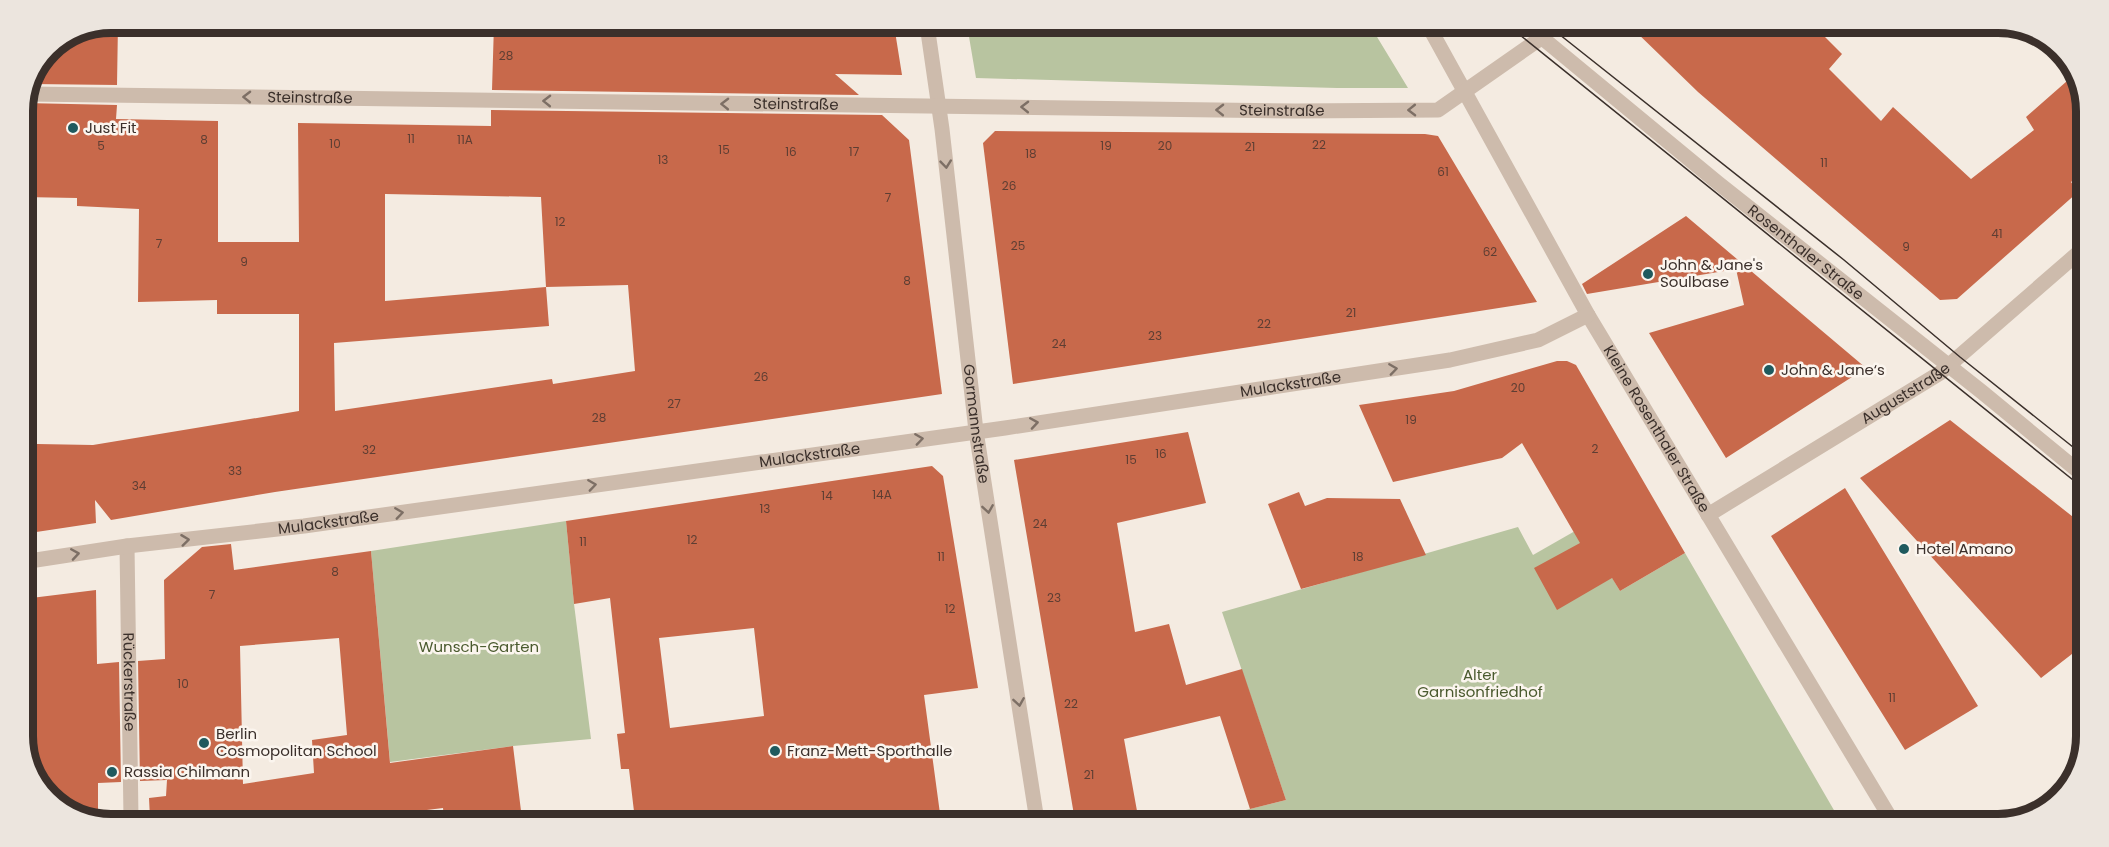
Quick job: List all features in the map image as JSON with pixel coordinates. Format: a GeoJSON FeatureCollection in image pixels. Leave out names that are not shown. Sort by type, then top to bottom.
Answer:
{"type":"FeatureCollection","features":[{"type":"Feature","properties":{"kind":"street","name":"Gormannstraße"},"geometry":{"type":"LineString","coordinates":[[928,33],[939,106],[976,431],[1036,814]]}},
{"type":"Feature","properties":{"kind":"street","name":"Kleine Rosenthaler Straße"},"geometry":{"type":"LineString","coordinates":[[1432,33],[1588,315],[1888,814]]}},
{"type":"Feature","properties":{"kind":"street","name":"Rosenthaler Straße"},"geometry":{"type":"LineString","coordinates":[[1536,33],[1725,189],[2076,469]]}},
{"type":"Feature","properties":{"kind":"street","name":"Steinstraße"},"geometry":{"type":"LineString","coordinates":[[36,94],[1295,111],[1438,110],[1541,38]]}},
{"type":"Feature","properties":{"kind":"street","name":"Auguststraße"},"geometry":{"type":"LineString","coordinates":[[1708,515],[1940,373],[2076,255]]}},
{"type":"Feature","properties":{"kind":"street","name":"Mulackstraße"},"geometry":{"type":"LineString","coordinates":[[33,560],[127,546],[304,526],[976,431],[1450,360],[1538,340],[1588,315]]}},
{"type":"Feature","properties":{"kind":"street","name":"Rückerstraße"},"geometry":{"type":"LineString","coordinates":[[127,546],[131,814]]}},
{"type":"Feature","properties":{"kind":"green space"},"geometry":{"type":"Polygon","coordinates":[[[968,33],[1375,33],[1408,88],[1337,88],[976,78],[968,33]]]}},
{"type":"Feature","properties":{"kind":"green space","name":"Wunsch-Garten"},"geometry":{"type":"Polygon","coordinates":[[[566,521],[591,739],[513,746],[390,762],[371,551],[566,521]]]}},
{"type":"Feature","properties":{"kind":"green space","name":"Alter Garnisonfriedhof"},"geometry":{"type":"Polygon","coordinates":[[[1518,527],[1533,555],[1582,527],[1620,591],[1685,553],[1836,814],[1229,814],[1286,800],[1222,612],[1518,527]]]}},
{"type":"Feature","properties":{"kind":"building"},"geometry":{"type":"Polygon","coordinates":[[[118,33],[117,85],[38,84],[46,68],[68,46],[96,35],[118,33]]]}},
{"type":"Feature","properties":{"kind":"building"},"geometry":{"type":"Polygon","coordinates":[[[494,33],[895,33],[902,75],[835,74],[859,95],[492,90],[494,33]]]}},
{"type":"Feature","properties":{"kind":"building"},"geometry":{"type":"Polygon","coordinates":[[[1637,33],[1821,33],[1842,54],[1829,69],[1881,121],[1893,107],[1971,179],[2034,130],[2026,117],[2069,79],[2076,106],[2076,178],[2071,182],[2076,189],[2076,194],[1957,299],[1940,300],[1698,92],[1637,33]]]}},
{"type":"Feature","properties":{"kind":"building"},"geometry":{"type":"Polygon","coordinates":[[[34,103],[117,105],[116,119],[218,121],[218,242],[299,242],[298,123],[491,126],[491,110],[882,115],[909,140],[942,394],[275,492],[111,520],[95,500],[96,523],[33,532],[33,451],[37,451],[37,444],[93,445],[299,411],[299,314],[217,314],[217,300],[138,302],[139,209],[77,206],[77,198],[33,197],[34,103]],[[385,194],[385,301],[546,287],[541,197],[385,194]],[[628,285],[546,287],[549,326],[334,343],[335,411],[552,379],[553,384],[635,371],[628,285]]]}},
{"type":"Feature","properties":{"kind":"building"},"geometry":{"type":"Polygon","coordinates":[[[995,131],[1425,134],[1438,136],[1537,302],[1013,384],[983,143],[995,131]]]}},
{"type":"Feature","properties":{"kind":"building"},"geometry":{"type":"Polygon","coordinates":[[[1686,216],[1866,368],[1726,458],[1649,333],[1744,305],[1736,269],[1587,294],[1582,284],[1686,216]]]}},
{"type":"Feature","properties":{"kind":"building"},"geometry":{"type":"Polygon","coordinates":[[[1557,361],[1567,361],[1576,365],[1685,553],[1620,591],[1612,578],[1557,610],[1534,568],[1580,543],[1522,443],[1502,458],[1393,482],[1359,405],[1454,391],[1557,361]]]}},
{"type":"Feature","properties":{"kind":"building"},"geometry":{"type":"Polygon","coordinates":[[[1950,420],[2076,519],[2076,651],[2041,678],[1860,478],[1950,420]]]}},
{"type":"Feature","properties":{"kind":"building"},"geometry":{"type":"Polygon","coordinates":[[[1188,432],[1206,503],[1117,523],[1135,632],[1169,624],[1186,685],[1242,669],[1286,800],[1250,809],[1220,716],[1124,739],[1138,814],[1074,814],[1014,460],[1188,432]]]}},
{"type":"Feature","properties":{"kind":"building"},"geometry":{"type":"Polygon","coordinates":[[[932,466],[943,476],[978,688],[924,695],[940,814],[634,814],[629,769],[621,769],[617,734],[625,733],[610,598],[574,604],[566,521],[932,466]],[[754,628],[659,638],[670,728],[764,716],[754,628]]]}},
{"type":"Feature","properties":{"kind":"building"},"geometry":{"type":"Polygon","coordinates":[[[1845,488],[1978,706],[1905,750],[1771,536],[1845,488]]]}},
{"type":"Feature","properties":{"kind":"building"},"geometry":{"type":"Polygon","coordinates":[[[1299,492],[1305,506],[1327,498],[1400,499],[1426,555],[1301,589],[1268,504],[1299,492]]]}},
{"type":"Feature","properties":{"kind":"building"},"geometry":{"type":"Polygon","coordinates":[[[231,544],[234,570],[371,551],[390,763],[513,746],[521,814],[444,814],[443,808],[394,814],[150,814],[149,798],[166,796],[167,780],[140,781],[138,661],[165,659],[164,580],[202,547],[231,544]],[[339,638],[240,646],[243,784],[314,773],[312,740],[347,735],[339,638]]]}},
{"type":"Feature","properties":{"kind":"building"},"geometry":{"type":"Polygon","coordinates":[[[96,590],[97,664],[119,662],[121,782],[98,783],[98,812],[86,810],[64,798],[49,783],[39,766],[33,741],[33,598],[96,590]]]}},
{"type":"Feature","properties":{"kind":"tram line"},"geometry":{"type":"LineString","coordinates":[[1517,33],[2076,482]]}},
{"type":"Feature","properties":{"kind":"tram line"},"geometry":{"type":"LineString","coordinates":[[1558,33],[1844,260],[2076,449]]}},
{"type":"Feature","properties":{"kind":"place","name":"Just Fit"},"geometry":{"type":"Point","coordinates":[73,128]}},
{"type":"Feature","properties":{"kind":"place","name":"John & Jane's Soulbase"},"geometry":{"type":"Point","coordinates":[1648,274]}},
{"type":"Feature","properties":{"kind":"place","name":"John & Jane‘s"},"geometry":{"type":"Point","coordinates":[1769,370]}},
{"type":"Feature","properties":{"kind":"place","name":"Hotel Amano"},"geometry":{"type":"Point","coordinates":[1904,549]}},
{"type":"Feature","properties":{"kind":"place","name":"Berlin Cosmopolitan School"},"geometry":{"type":"Point","coordinates":[204,743]}},
{"type":"Feature","properties":{"kind":"place","name":"Franz-Mett-Sporthalle"},"geometry":{"type":"Point","coordinates":[775,751]}},
{"type":"Feature","properties":{"kind":"place","name":"Rassia Chilmann"},"geometry":{"type":"Point","coordinates":[112,772]}}]}
